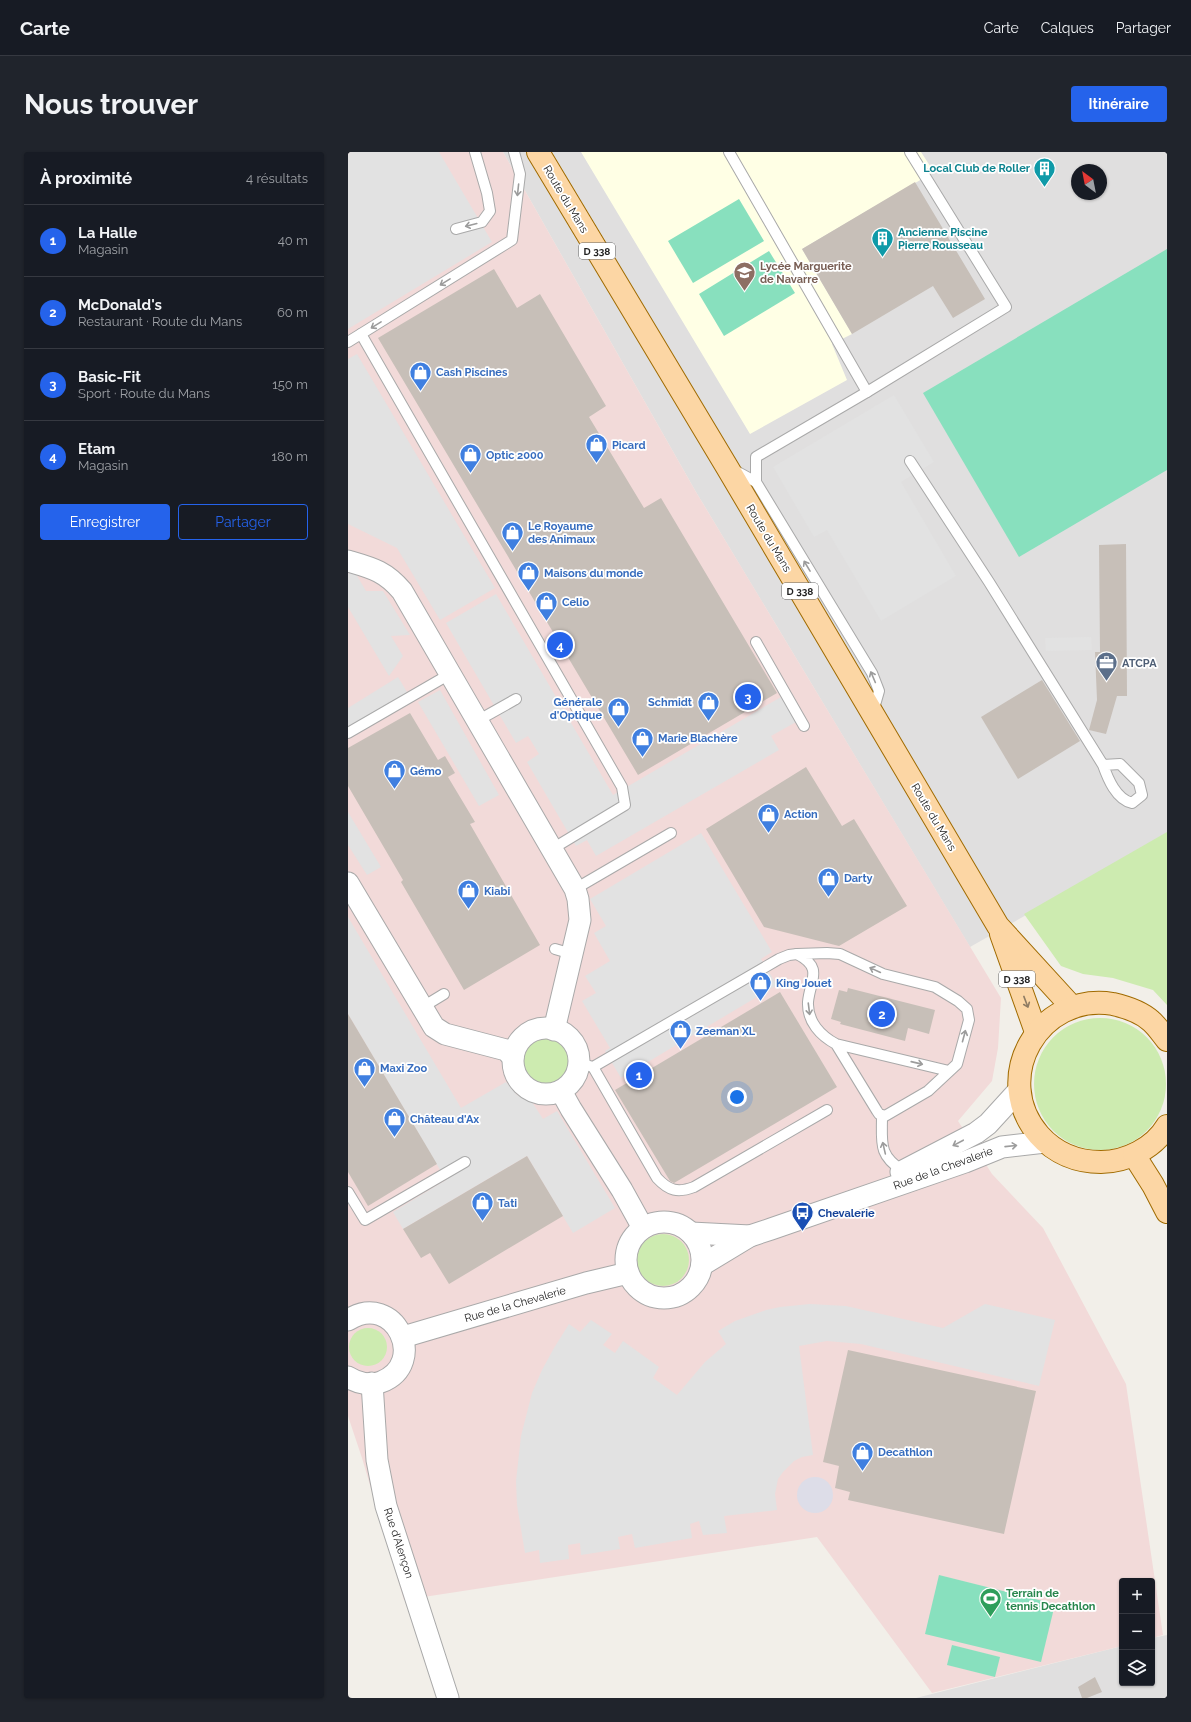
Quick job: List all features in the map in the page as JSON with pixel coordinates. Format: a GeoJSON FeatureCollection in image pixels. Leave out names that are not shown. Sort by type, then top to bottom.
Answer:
{"type":"FeatureCollection","features":[{"type":"Feature","properties":{"kind":"main road","name":"Route du Mans"},"geometry":{"type":"LineString","coordinates":[[538,152],[655,350],[727,467],[998,926],[1036,1032]]}},
{"type":"Feature","properties":{"kind":"main road","name":"Route du Mans"},"geometry":{"type":"LineString","coordinates":[[998,926],[1072,1007]]}},
{"type":"Feature","properties":{"kind":"main road"},"geometry":{"type":"LineString","coordinates":[[1167,1040],[1151,1020],[1127,1007],[1100,1002],[1072,1007],[1053,1017],[1036,1032],[1026,1050],[1020,1070],[1019,1090],[1026,1116],[1032,1127],[1045,1142],[1065,1155],[1088,1162],[1111,1162],[1134,1155],[1152,1144],[1167,1126]]}},
{"type":"Feature","properties":{"kind":"main road"},"geometry":{"type":"LineString","coordinates":[[1134,1155],[1154,1185],[1167,1212]]}},
{"type":"Feature","properties":{"kind":"street"},"geometry":{"type":"LineString","coordinates":[[348,561],[380,571],[392,579],[402,591],[575,889],[578,899],[580,920],[563,951],[554,1030]]}},
{"type":"Feature","properties":{"kind":"street"},"geometry":{"type":"LineString","coordinates":[[348,883],[429,1021],[439,1031],[506,1050],[513,1057]]}},
{"type":"Feature","properties":{"kind":"street"},"geometry":{"type":"LineString","coordinates":[[536,1030],[554,1030],[561,1032],[572,1042],[578,1055],[586,1065],[574,1079],[561,1090],[552,1094],[542,1094],[531,1091],[525,1087],[515,1074],[513,1057],[516,1048],[520,1040],[527,1034],[536,1030]]}},
{"type":"Feature","properties":{"kind":"street"},"geometry":{"type":"LineString","coordinates":[[561,1090],[571,1109],[622,1190],[642,1228]]}},
{"type":"Feature","properties":{"kind":"street","name":"Rue de la Chevalerie"},"geometry":{"type":"LineString","coordinates":[[842,1203],[976,1133],[988,1124],[1019,1090]]}},
{"type":"Feature","properties":{"kind":"street","name":"Rue de la Chevalerie"},"geometry":{"type":"LineString","coordinates":[[702,1265],[750,1236],[842,1203],[965,1162],[1002,1147],[1045,1142]]}},
{"type":"Feature","properties":{"kind":"street"},"geometry":{"type":"LineString","coordinates":[[668,1222],[676,1224],[691,1233],[700,1248],[702,1265],[694,1284],[686,1292],[666,1298],[656,1298],[643,1292],[632,1282],[626,1264],[628,1248],[636,1234],[642,1228],[650,1224],[668,1222]]}},
{"type":"Feature","properties":{"kind":"street","name":"Rue de la Chevalerie"},"geometry":{"type":"LineString","coordinates":[[691,1233],[750,1236]]}},
{"type":"Feature","properties":{"kind":"street","name":"Rue de la Chevalerie"},"geometry":{"type":"LineString","coordinates":[[402,1337],[628,1272]]}},
{"type":"Feature","properties":{"kind":"street"},"geometry":{"type":"LineString","coordinates":[[348,1320],[361,1314],[368,1313],[383,1316],[395,1324],[402,1337],[404,1353],[398,1367],[387,1379],[372,1383],[361,1383],[348,1377]]}},
{"type":"Feature","properties":{"kind":"street","name":"Rue d'Alençon"},"geometry":{"type":"LineString","coordinates":[[372,1383],[377,1460],[386,1506],[448,1698]]}},
{"type":"Feature","properties":{"kind":"lane"},"geometry":{"type":"LineString","coordinates":[[456,229],[482,222],[490,211],[487,193],[475,152]]}},
{"type":"Feature","properties":{"kind":"lane"},"geometry":{"type":"LineString","coordinates":[[348,342],[512,240],[520,174],[514,152]]}},
{"type":"Feature","properties":{"kind":"lane"},"geometry":{"type":"LineString","coordinates":[[729,152],[868,392]]}},
{"type":"Feature","properties":{"kind":"lane"},"geometry":{"type":"LineString","coordinates":[[873,714],[879,691],[872,673],[756,482],[756,457],[868,392],[1006,307],[910,152]]}},
{"type":"Feature","properties":{"kind":"lane"},"geometry":{"type":"LineString","coordinates":[[362,334],[622,787],[625,805],[552,849]]}},
{"type":"Feature","properties":{"kind":"lane"},"geometry":{"type":"LineString","coordinates":[[910,461],[989,582],[1103,764]]}},
{"type":"Feature","properties":{"kind":"lane"},"geometry":{"type":"LineString","coordinates":[[727,467],[756,482]]}},
{"type":"Feature","properties":{"kind":"lane"},"geometry":{"type":"LineString","coordinates":[[756,642],[804,726]]}},
{"type":"Feature","properties":{"kind":"lane"},"geometry":{"type":"LineString","coordinates":[[348,733],[450,674]]}},
{"type":"Feature","properties":{"kind":"lane"},"geometry":{"type":"LineString","coordinates":[[477,721],[516,699]]}},
{"type":"Feature","properties":{"kind":"lane"},"geometry":{"type":"LineString","coordinates":[[575,889],[671,833]]}},
{"type":"Feature","properties":{"kind":"lane"},"geometry":{"type":"LineString","coordinates":[[797,954],[807,959],[813,967],[814,977],[808,1003],[812,1021],[821,1034],[836,1044],[949,1071]]}},
{"type":"Feature","properties":{"kind":"lane"},"geometry":{"type":"LineString","coordinates":[[827,1110],[694,1187],[685,1190],[675,1190],[664,1186],[657,1178],[586,1065],[779,959],[797,954],[840,954],[883,974],[935,987],[958,1000],[967,1009],[969,1020],[957,1064],[928,1091],[885,1116],[882,1116]]}},
{"type":"Feature","properties":{"kind":"lane"},"geometry":{"type":"LineString","coordinates":[[421,1008],[444,994]]}},
{"type":"Feature","properties":{"kind":"lane"},"geometry":{"type":"LineString","coordinates":[[836,1044],[877,1111],[882,1116],[882,1147],[886,1156],[892,1164],[903,1172]]}},
{"type":"Feature","properties":{"kind":"lane"},"geometry":{"type":"LineString","coordinates":[[348,1192],[365,1220],[465,1162]]}},
{"type":"Feature","properties":{"kind":"shaded area"},"geometry":{"type":"Polygon","coordinates":[[[348,152],[503,152],[696,492],[1001,998],[998,1048],[992,1081],[958,1121],[992,1174],[1043,1228],[1126,1384],[1155,1578],[1119,1578],[1119,1647],[932,1693],[817,1537],[404,1600],[348,1416],[348,152]]]}},
{"type":"Feature","properties":{"kind":"shaded area"},"geometry":{"type":"Polygon","coordinates":[[[348,152],[439,152],[492,242],[348,329],[348,152]]]}},
{"type":"Feature","properties":{"kind":"shaded area"},"geometry":{"type":"Polygon","coordinates":[[[503,152],[1167,152],[1167,835],[970,947],[696,492],[503,152]]]}},
{"type":"Feature","properties":{"kind":"shaded area","name":"Lycée Marguerite de Navarre"},"geometry":{"type":"Polygon","coordinates":[[[581,152],[921,152],[934,172],[802,249],[852,334],[832,344],[847,380],[750,434],[581,152]]]}},
{"type":"Feature","properties":{"kind":"shaded area"},"geometry":{"type":"Polygon","coordinates":[[[357,354],[495,588],[440,620],[397,548],[348,524],[348,359],[357,354]]]}},
{"type":"Feature","properties":{"kind":"shaded area"},"geometry":{"type":"Polygon","coordinates":[[[894,395],[934,462],[901,482],[956,576],[881,621],[827,530],[814,537],[773,467],[894,395]]]}},
{"type":"Feature","properties":{"kind":"shaded area"},"geometry":{"type":"Polygon","coordinates":[[[353,569],[366,591],[383,591],[410,635],[391,636],[403,656],[389,676],[348,607],[348,574],[353,569]]]}},
{"type":"Feature","properties":{"kind":"shaded area"},"geometry":{"type":"Polygon","coordinates":[[[496,594],[613,795],[781,697],[796,722],[771,736],[779,750],[596,856],[587,840],[576,846],[527,762],[539,754],[528,736],[516,743],[446,623],[496,594]]]}},
{"type":"Feature","properties":{"kind":"shaded area"},"geometry":{"type":"Polygon","coordinates":[[[1091,637],[1092,650],[1046,651],[1045,638],[1091,637]]]}},
{"type":"Feature","properties":{"kind":"shaded area"},"geometry":{"type":"Polygon","coordinates":[[[398,677],[410,697],[348,733],[348,708],[398,677]]]}},
{"type":"Feature","properties":{"kind":"shaded area"},"geometry":{"type":"Polygon","coordinates":[[[440,690],[499,795],[479,806],[418,702],[440,690]]]}},
{"type":"Feature","properties":{"kind":"shaded area"},"geometry":{"type":"Polygon","coordinates":[[[348,812],[381,867],[367,875],[348,845],[348,812]]]}},
{"type":"Feature","properties":{"kind":"shaded area"},"geometry":{"type":"Polygon","coordinates":[[[701,833],[772,952],[761,959],[777,985],[621,1078],[605,1051],[610,1048],[582,1001],[596,993],[585,976],[610,961],[594,933],[606,926],[590,899],[701,833]]]}},
{"type":"Feature","properties":{"kind":"shaded area"},"geometry":{"type":"Polygon","coordinates":[[[348,917],[461,1108],[506,1082],[517,1095],[532,1102],[543,1119],[557,1111],[615,1208],[573,1233],[527,1156],[403,1229],[393,1212],[446,1180],[348,1014],[348,917]]]}},
{"type":"Feature","properties":{"kind":"shaded area"},"geometry":{"type":"Polygon","coordinates":[[[810,1304],[846,1306],[943,1328],[985,1304],[1055,1320],[1039,1386],[861,1344],[827,1341],[799,1346],[813,1455],[802,1457],[794,1461],[778,1479],[775,1494],[777,1510],[724,1516],[727,1533],[703,1535],[699,1521],[690,1524],[692,1538],[635,1548],[632,1534],[618,1537],[620,1549],[581,1555],[580,1543],[568,1545],[569,1559],[540,1563],[539,1550],[525,1553],[517,1505],[516,1481],[521,1436],[532,1393],[542,1370],[569,1324],[580,1332],[591,1320],[612,1334],[603,1345],[615,1353],[623,1341],[659,1367],[653,1378],[677,1395],[705,1362],[726,1344],[718,1331],[735,1321],[766,1310],[810,1304]]]}},
{"type":"Feature","properties":{"kind":"shaded area"},"geometry":{"type":"Polygon","coordinates":[[[819,1477],[828,1482],[832,1488],[832,1502],[828,1508],[819,1513],[811,1513],[802,1508],[798,1502],[797,1491],[802,1482],[808,1478],[819,1477]]]}},
{"type":"Feature","properties":{"kind":"shaded area"},"geometry":{"type":"Polygon","coordinates":[[[1155,1581],[1163,1635],[1155,1637],[1155,1581]]]}},
{"type":"Feature","properties":{"kind":"shaded area"},"geometry":{"type":"Polygon","coordinates":[[[1167,1635],[1167,1698],[916,1698],[1119,1647],[1119,1686],[1155,1686],[1155,1637],[1167,1635]]]}},
{"type":"Feature","properties":{"kind":"green space"},"geometry":{"type":"Polygon","coordinates":[[[739,199],[764,241],[693,283],[668,241],[739,199]]]}},
{"type":"Feature","properties":{"kind":"green space"},"geometry":{"type":"Polygon","coordinates":[[[1167,249],[1167,470],[1019,557],[923,393],[1167,249]]]}},
{"type":"Feature","properties":{"kind":"green space"},"geometry":{"type":"Polygon","coordinates":[[[769,251],[795,293],[724,336],[699,294],[769,251]]]}},
{"type":"Feature","properties":{"kind":"green space"},"geometry":{"type":"Polygon","coordinates":[[[1167,832],[1167,1005],[1153,990],[1113,978],[1083,974],[1061,966],[1024,914],[1167,832]]]}},
{"type":"Feature","properties":{"kind":"green space"},"geometry":{"type":"Polygon","coordinates":[[[1106,1018],[1125,1023],[1137,1029],[1147,1037],[1155,1047],[1161,1059],[1165,1071],[1165,1097],[1161,1109],[1155,1121],[1147,1131],[1137,1139],[1125,1145],[1113,1149],[1094,1150],[1075,1145],[1063,1139],[1053,1131],[1045,1121],[1039,1109],[1035,1097],[1034,1078],[1039,1059],[1045,1047],[1053,1037],[1063,1029],[1075,1023],[1087,1019],[1106,1018]]]}},
{"type":"Feature","properties":{"kind":"green space"},"geometry":{"type":"Polygon","coordinates":[[[541,1037],[551,1037],[563,1044],[570,1056],[570,1066],[563,1078],[551,1085],[541,1085],[533,1081],[526,1074],[522,1066],[522,1056],[526,1048],[533,1041],[541,1037]]]}},
{"type":"Feature","properties":{"kind":"green space"},"geometry":{"type":"Polygon","coordinates":[[[663,1234],[673,1236],[681,1242],[687,1250],[689,1260],[687,1270],[681,1278],[673,1284],[663,1286],[653,1284],[645,1278],[639,1270],[637,1260],[639,1250],[645,1242],[653,1236],[663,1234]]]}},
{"type":"Feature","properties":{"kind":"green space"},"geometry":{"type":"Polygon","coordinates":[[[364,1328],[372,1328],[382,1333],[386,1340],[386,1354],[382,1361],[372,1366],[364,1366],[354,1361],[352,1358],[349,1351],[349,1343],[354,1333],[357,1331],[364,1328]]]}},
{"type":"Feature","properties":{"kind":"green space","name":"Terrain de tennis Decathlon"},"geometry":{"type":"Polygon","coordinates":[[[939,1575],[1055,1604],[1041,1662],[925,1634],[939,1575]]]}},
{"type":"Feature","properties":{"kind":"green space"},"geometry":{"type":"Polygon","coordinates":[[[952,1645],[1000,1657],[995,1677],[947,1665],[952,1645]]]}},
{"type":"Feature","properties":{"kind":"building","name":"Ancienne Piscine Pierre Rousseau"},"geometry":{"type":"Polygon","coordinates":[[[915,182],[985,299],[953,318],[933,286],[852,334],[802,249],[915,182]]]}},
{"type":"Feature","properties":{"kind":"building"},"geometry":{"type":"Polygon","coordinates":[[[494,269],[517,308],[540,294],[606,406],[589,417],[644,508],[661,498],[777,693],[638,775],[378,338],[494,269]]]}},
{"type":"Feature","properties":{"kind":"building"},"geometry":{"type":"Polygon","coordinates":[[[1126,544],[1127,696],[1117,696],[1106,734],[1089,730],[1097,700],[1095,652],[1100,652],[1099,545],[1126,544]]]}},
{"type":"Feature","properties":{"kind":"building"},"geometry":{"type":"Polygon","coordinates":[[[1042,680],[1080,741],[1018,779],[981,717],[1042,680]]]}},
{"type":"Feature","properties":{"kind":"building"},"geometry":{"type":"Polygon","coordinates":[[[410,713],[438,760],[445,756],[455,773],[448,777],[475,822],[470,824],[540,945],[464,990],[401,882],[403,880],[348,786],[348,748],[410,713]]]}},
{"type":"Feature","properties":{"kind":"building"},"geometry":{"type":"Polygon","coordinates":[[[806,767],[842,826],[854,819],[907,906],[839,946],[764,927],[706,829],[806,767]]]}},
{"type":"Feature","properties":{"kind":"building"},"geometry":{"type":"Polygon","coordinates":[[[848,988],[935,1010],[929,1034],[908,1028],[905,1041],[840,1024],[841,1022],[831,1019],[839,990],[847,992],[848,988]]]}},
{"type":"Feature","properties":{"kind":"building"},"geometry":{"type":"Polygon","coordinates":[[[780,992],[837,1087],[674,1183],[670,1181],[615,1090],[780,992]]]}},
{"type":"Feature","properties":{"kind":"building"},"geometry":{"type":"Polygon","coordinates":[[[348,1014],[437,1164],[368,1206],[348,1172],[348,1014]]]}},
{"type":"Feature","properties":{"kind":"building","name":"Tati"},"geometry":{"type":"Polygon","coordinates":[[[527,1156],[563,1216],[449,1284],[430,1253],[421,1258],[403,1229],[527,1156]]]}},
{"type":"Feature","properties":{"kind":"building"},"geometry":{"type":"Polygon","coordinates":[[[848,1350],[1036,1391],[1004,1534],[848,1500],[850,1492],[835,1488],[839,1466],[823,1462],[848,1350]]]}},
{"type":"Feature","properties":{"kind":"building"},"geometry":{"type":"Polygon","coordinates":[[[1095,1677],[1102,1692],[1087,1698],[1082,1698],[1078,1687],[1095,1677]]]}},
{"type":"Feature","properties":{"kind":"place","name":"Local Club de Roller"},"geometry":{"type":"Point","coordinates":[1045,188]}},
{"type":"Feature","properties":{"kind":"place","name":"Ancienne Piscine Pierre Rousseau"},"geometry":{"type":"Point","coordinates":[883,258]}},
{"type":"Feature","properties":{"kind":"place","name":"Lycée Marguerite de Navarre"},"geometry":{"type":"Point","coordinates":[745,292]}},
{"type":"Feature","properties":{"kind":"place","name":"Cash Piscines"},"geometry":{"type":"Point","coordinates":[420,392]}},
{"type":"Feature","properties":{"kind":"place","name":"Picard"},"geometry":{"type":"Point","coordinates":[597,464]}},
{"type":"Feature","properties":{"kind":"place","name":"Optic 2000"},"geometry":{"type":"Point","coordinates":[470,474]}},
{"type":"Feature","properties":{"kind":"place","name":"Le Royaume des Animaux"},"geometry":{"type":"Point","coordinates":[513,552]}},
{"type":"Feature","properties":{"kind":"place","name":"Maisons du monde"},"geometry":{"type":"Point","coordinates":[529,592]}},
{"type":"Feature","properties":{"kind":"place","name":"Celio"},"geometry":{"type":"Point","coordinates":[547,622]}},
{"type":"Feature","properties":{"kind":"place","name":"Etam"},"geometry":{"type":"Point","coordinates":[560,645]}},
{"type":"Feature","properties":{"kind":"place","name":"ATCPA"},"geometry":{"type":"Point","coordinates":[1107,682]}},
{"type":"Feature","properties":{"kind":"place","name":"Basic-Fit"},"geometry":{"type":"Point","coordinates":[748,697]}},
{"type":"Feature","properties":{"kind":"place","name":"Schmidt"},"geometry":{"type":"Point","coordinates":[708,722]}},
{"type":"Feature","properties":{"kind":"place","name":"Générale d'Optique"},"geometry":{"type":"Point","coordinates":[618,728]}},
{"type":"Feature","properties":{"kind":"place","name":"Marie Blachère"},"geometry":{"type":"Point","coordinates":[643,758]}},
{"type":"Feature","properties":{"kind":"place","name":"Gémo"},"geometry":{"type":"Point","coordinates":[394,790]}},
{"type":"Feature","properties":{"kind":"place","name":"Action"},"geometry":{"type":"Point","coordinates":[768,834]}},
{"type":"Feature","properties":{"kind":"place","name":"Darty"},"geometry":{"type":"Point","coordinates":[829,898]}},
{"type":"Feature","properties":{"kind":"place","name":"Kiabi"},"geometry":{"type":"Point","coordinates":[469,910]}},
{"type":"Feature","properties":{"kind":"place","name":"King Jouet"},"geometry":{"type":"Point","coordinates":[760,1002]}},
{"type":"Feature","properties":{"kind":"place","name":"McDonald's"},"geometry":{"type":"Point","coordinates":[882,1014]}},
{"type":"Feature","properties":{"kind":"place","name":"Zeeman XL"},"geometry":{"type":"Point","coordinates":[680,1050]}},
{"type":"Feature","properties":{"kind":"place","name":"La Halle"},"geometry":{"type":"Point","coordinates":[639,1075]}},
{"type":"Feature","properties":{"kind":"place","name":"Maxi Zoo"},"geometry":{"type":"Point","coordinates":[365,1088]}},
{"type":"Feature","properties":{"kind":"place","name":"Château d'Ax"},"geometry":{"type":"Point","coordinates":[395,1138]}},
{"type":"Feature","properties":{"kind":"place","name":"Tati"},"geometry":{"type":"Point","coordinates":[483,1222]}},
{"type":"Feature","properties":{"kind":"place","name":"Chevalerie"},"geometry":{"type":"Point","coordinates":[802,1232]}},
{"type":"Feature","properties":{"kind":"place","name":"Decathlon"},"geometry":{"type":"Point","coordinates":[863,1472]}},
{"type":"Feature","properties":{"kind":"place","name":"Terrain de tennis Decathlon"},"geometry":{"type":"Point","coordinates":[990,1618]}}]}
